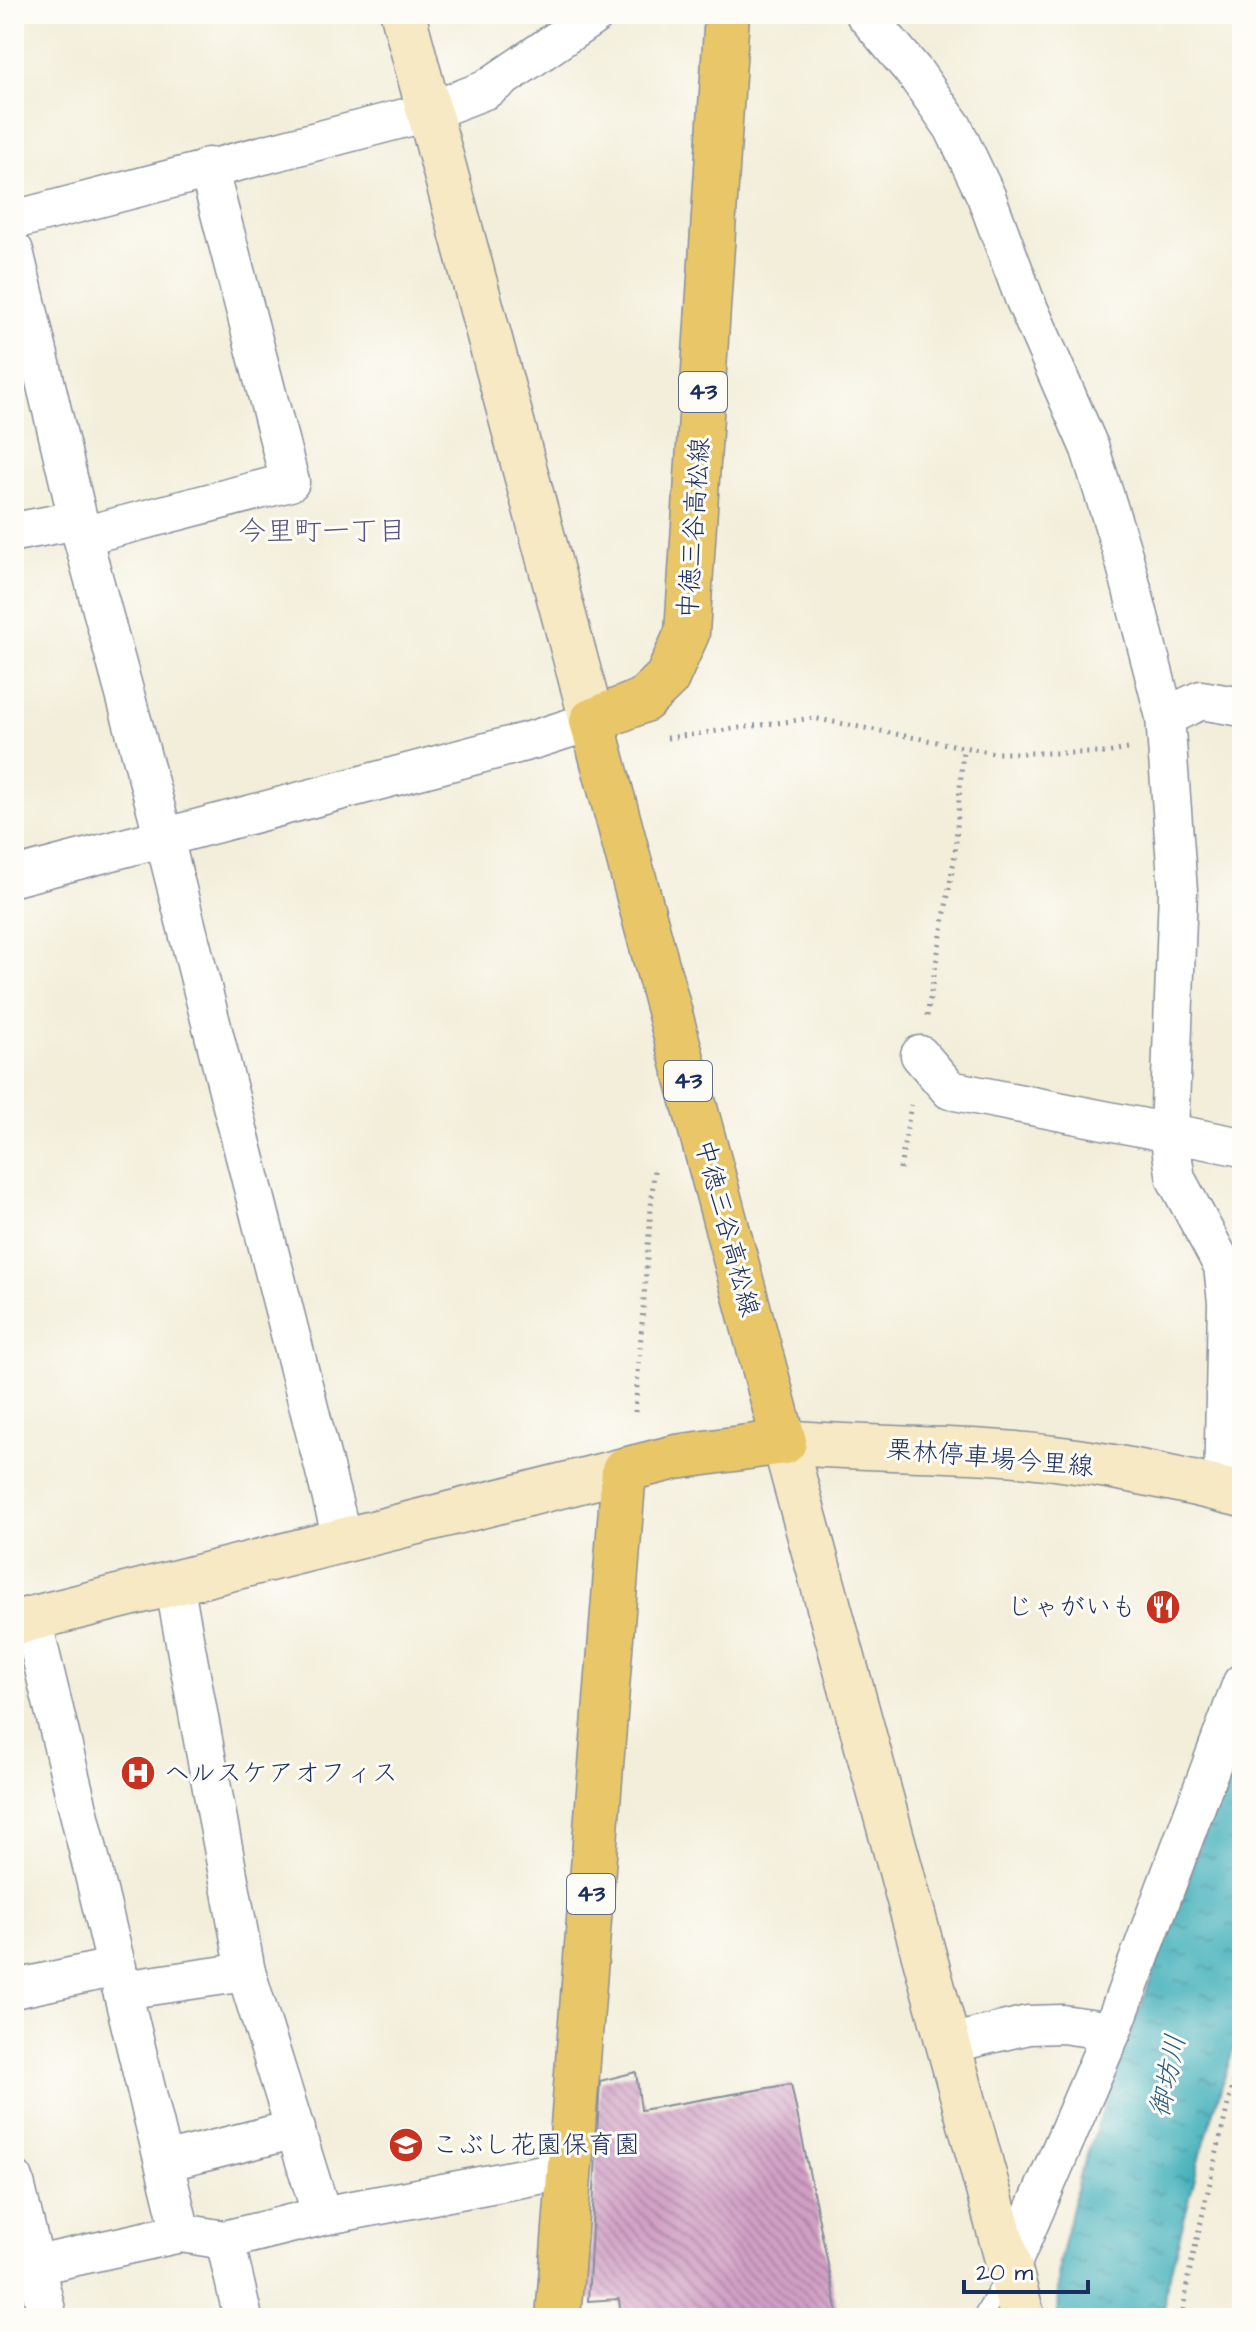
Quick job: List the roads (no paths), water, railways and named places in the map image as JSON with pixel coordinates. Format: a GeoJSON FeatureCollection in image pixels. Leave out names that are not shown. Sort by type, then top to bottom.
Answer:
{"type":"FeatureCollection","features":[{"type":"Feature","properties":{"kind":"main road","name":"中徳三谷高松線"},"geometry":{"type":"LineString","coordinates":[[727,14],[687,633],[667,678],[644,700],[592,721],[784,1442]]}},
{"type":"Feature","properties":{"kind":"main road"},"geometry":{"type":"LineString","coordinates":[[624,1470],[676,1457],[784,1442]]}},
{"type":"Feature","properties":{"kind":"main road","name":"43"},"geometry":{"type":"LineString","coordinates":[[558,2318],[624,1470]]}},
{"type":"Feature","properties":{"kind":"street"},"geometry":{"type":"LineString","coordinates":[[14,877],[536,739],[592,721],[403,14]]}},
{"type":"Feature","properties":{"kind":"street"},"geometry":{"type":"LineString","coordinates":[[14,220],[428,112],[485,90],[596,14]]}},
{"type":"Feature","properties":{"kind":"street"},"geometry":{"type":"LineString","coordinates":[[865,14],[915,73],[953,127],[986,196],[1024,298],[1090,449],[1124,558],[1166,730],[1178,891],[1169,1134],[1176,1179],[1223,1266],[1227,1302],[1232,1493]]}},
{"type":"Feature","properties":{"kind":"street"},"geometry":{"type":"LineString","coordinates":[[14,532],[80,528],[290,482],[208,167]]}},
{"type":"Feature","properties":{"kind":"street"},"geometry":{"type":"LineString","coordinates":[[14,251],[80,528],[164,838],[342,1538]]}},
{"type":"Feature","properties":{"kind":"street"},"geometry":{"type":"LineString","coordinates":[[1166,730],[1201,700],[1242,707]]}},
{"type":"Feature","properties":{"kind":"street"},"geometry":{"type":"LineString","coordinates":[[920,1055],[950,1090],[1242,1147]]}},
{"type":"Feature","properties":{"kind":"street"},"geometry":{"type":"LineString","coordinates":[[784,1442],[1023,2318]]}},
{"type":"Feature","properties":{"kind":"street","name":"栗林停車場今里線"},"geometry":{"type":"LineString","coordinates":[[784,1442],[850,1448],[924,1448],[1068,1460],[1232,1493]]}},
{"type":"Feature","properties":{"kind":"street"},"geometry":{"type":"LineString","coordinates":[[181,2233],[120,1978],[19,1622],[342,1538],[624,1470]]}},
{"type":"Feature","properties":{"kind":"street"},"geometry":{"type":"LineString","coordinates":[[174,1583],[246,1972],[322,2216]]}},
{"type":"Feature","properties":{"kind":"street"},"geometry":{"type":"LineString","coordinates":[[1010,2268],[1112,2031],[1242,1683]]}},
{"type":"Feature","properties":{"kind":"street"},"geometry":{"type":"LineString","coordinates":[[14,1989],[120,1978],[246,1972]]}},
{"type":"Feature","properties":{"kind":"street"},"geometry":{"type":"LineString","coordinates":[[949,2044],[1028,2025],[1062,2024],[1112,2031]]}},
{"type":"Feature","properties":{"kind":"street"},"geometry":{"type":"LineString","coordinates":[[164,2162],[296,2129]]}},
{"type":"Feature","properties":{"kind":"street"},"geometry":{"type":"LineString","coordinates":[[24,2267],[181,2233],[225,2240],[322,2216],[570,2169]]}},
{"type":"Feature","properties":{"kind":"street"},"geometry":{"type":"LineString","coordinates":[[14,2179],[24,2267],[48,2318]]}},
{"type":"Feature","properties":{"kind":"street"},"geometry":{"type":"LineString","coordinates":[[225,2240],[243,2318]]}},
{"type":"Feature","properties":{"kind":"lane"},"geometry":{"type":"LineString","coordinates":[[982,2318],[1010,2268]]}},
{"type":"Feature","properties":{"kind":"water","name":"御坊川"},"geometry":{"type":"Polygon","coordinates":[[[1242,1728],[1242,2020],[1201,2154],[1165,2293],[1163,2318],[1057,2318],[1059,2263],[1079,2177],[1242,1728]]]}},
{"type":"Feature","properties":{"kind":"place","name":"じゃがいも"},"geometry":{"type":"Point","coordinates":[1163,1607]}},
{"type":"Feature","properties":{"kind":"place","name":"ヘルスケアオフィス"},"geometry":{"type":"Point","coordinates":[138,1773]}},
{"type":"Feature","properties":{"kind":"place","name":"こぶし花園保育園"},"geometry":{"type":"Point","coordinates":[406,2145]}},
{"type":"Feature","properties":{"kind":"district","name":"今里町一丁目"},"geometry":{"type":"Point","coordinates":[322,531]}}]}
